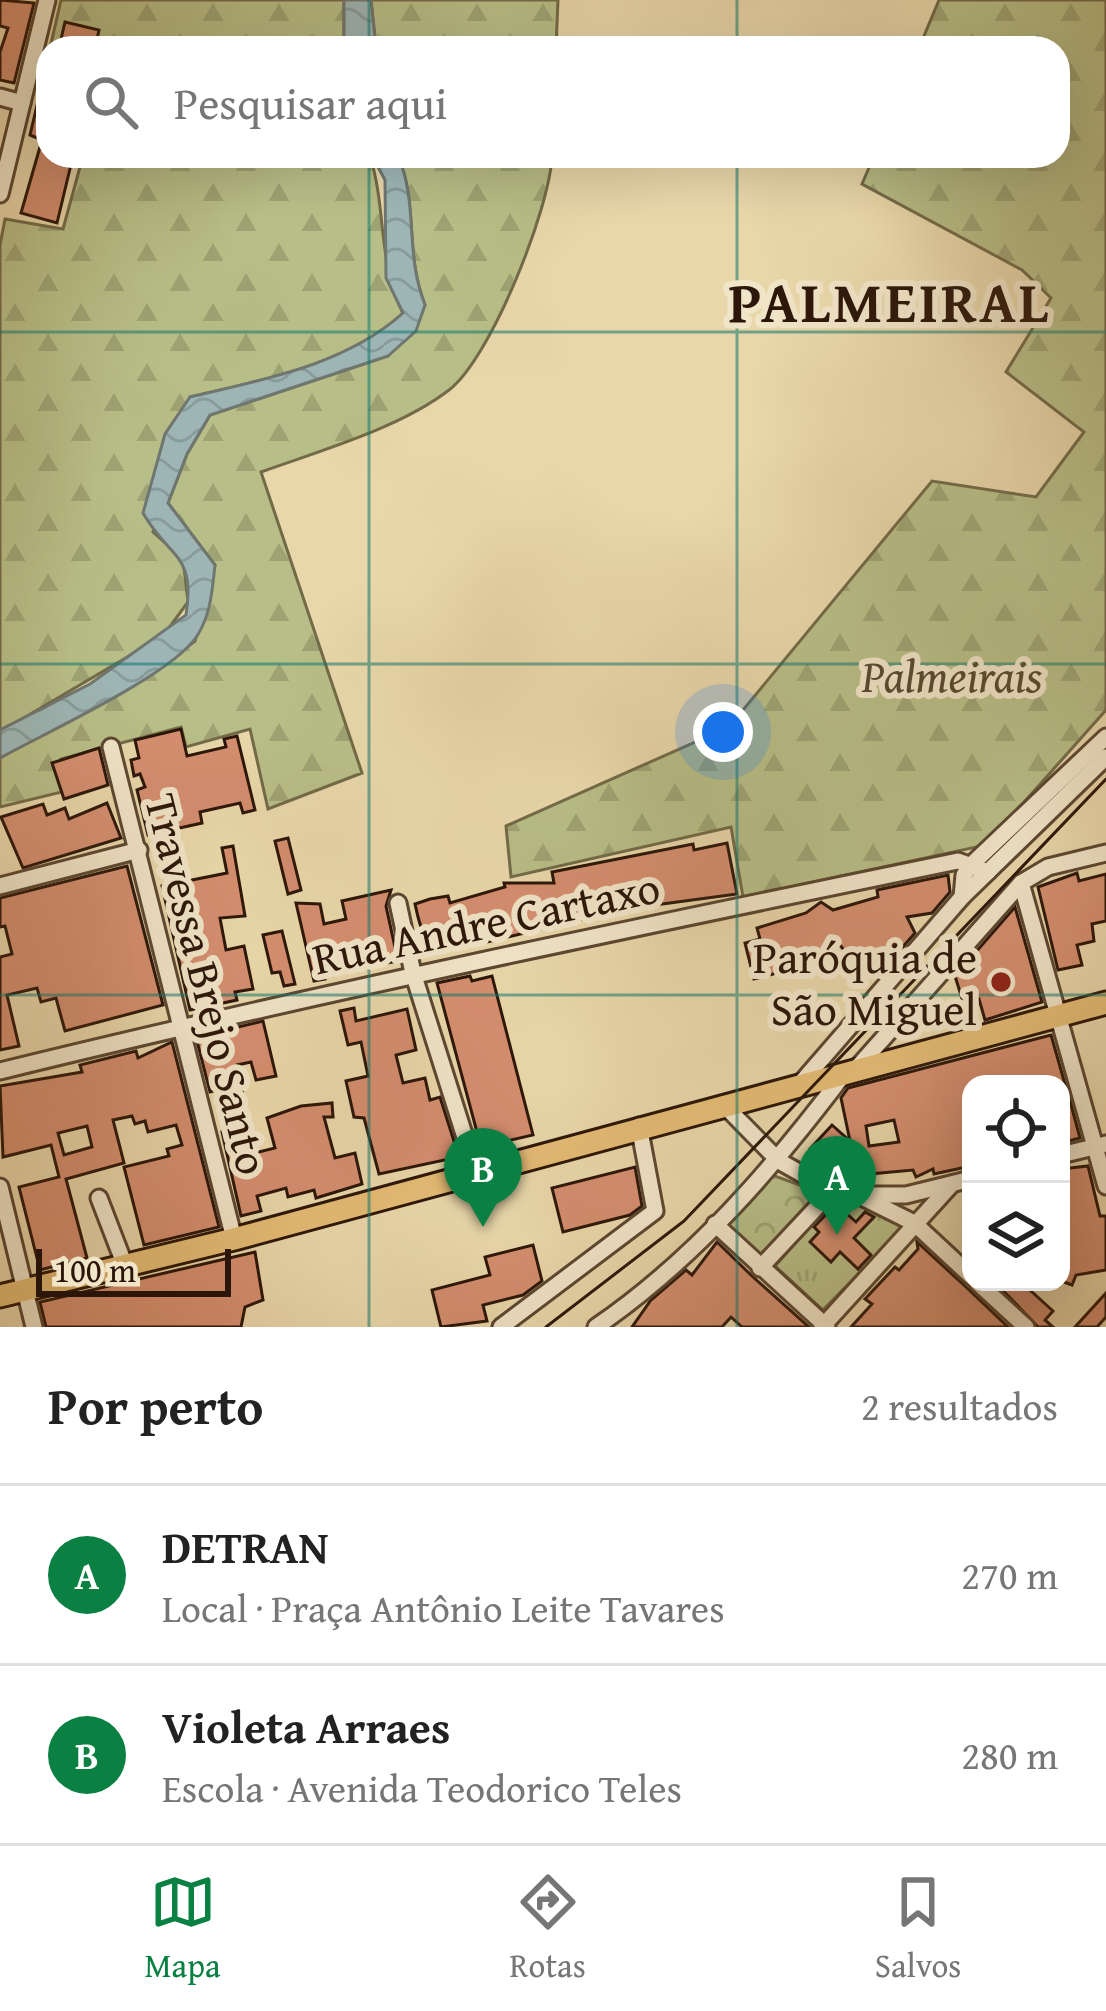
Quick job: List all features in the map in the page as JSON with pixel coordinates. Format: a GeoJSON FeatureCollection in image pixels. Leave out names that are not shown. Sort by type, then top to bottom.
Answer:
{"type":"FeatureCollection","features":[{"type":"Feature","properties":{"kind":"main road"},"geometry":{"type":"LineString","coordinates":[[0,1296],[234,1239],[476,1169],[1106,1003]]}},
{"type":"Feature","properties":{"kind":"street"},"geometry":{"type":"LineString","coordinates":[[38,36],[46,0]]}},
{"type":"Feature","properties":{"kind":"street"},"geometry":{"type":"LineString","coordinates":[[0,194],[36,43]]}},
{"type":"Feature","properties":{"kind":"street"},"geometry":{"type":"LineString","coordinates":[[0,97],[22,103]]}},
{"type":"Feature","properties":{"kind":"street"},"geometry":{"type":"LineString","coordinates":[[962,897],[964,875],[971,865],[1106,737]]}},
{"type":"Feature","properties":{"kind":"street","name":"Travessa Brejo Santo"},"geometry":{"type":"LineString","coordinates":[[111,747],[234,1239]]}},
{"type":"Feature","properties":{"kind":"street"},"geometry":{"type":"LineString","coordinates":[[811,1081],[962,897],[1106,757]]}},
{"type":"Feature","properties":{"kind":"street"},"geometry":{"type":"LineString","coordinates":[[0,886],[139,850]]}},
{"type":"Feature","properties":{"kind":"street"},"geometry":{"type":"LineString","coordinates":[[596,1327],[650,1287],[779,1161],[851,1071],[1021,883],[1048,867],[1106,853]]}},
{"type":"Feature","properties":{"kind":"street","name":"Rua Andre Cartaxo"},"geometry":{"type":"LineString","coordinates":[[0,1070],[413,973],[744,903],[958,861],[988,872]]}},
{"type":"Feature","properties":{"kind":"street"},"geometry":{"type":"LineString","coordinates":[[1021,883],[1101,1145],[1106,1186]]}},
{"type":"Feature","properties":{"kind":"street"},"geometry":{"type":"LineString","coordinates":[[398,903],[413,973],[476,1169]]}},
{"type":"Feature","properties":{"kind":"street"},"geometry":{"type":"LineString","coordinates":[[723,1104],[779,1161],[832,1191],[906,1195],[962,1181]]}},
{"type":"Feature","properties":{"kind":"street"},"geometry":{"type":"LineString","coordinates":[[501,1327],[656,1211],[639,1126]]}},
{"type":"Feature","properties":{"kind":"street"},"geometry":{"type":"LineString","coordinates":[[1070,1153],[1101,1145]]}},
{"type":"Feature","properties":{"kind":"street"},"geometry":{"type":"LineString","coordinates":[[715,1224],[825,1326],[952,1184]]}},
{"type":"Feature","properties":{"kind":"street"},"geometry":{"type":"LineString","coordinates":[[0,1187],[34,1327]]}},
{"type":"Feature","properties":{"kind":"street"},"geometry":{"type":"LineString","coordinates":[[760,1268],[832,1191]]}},
{"type":"Feature","properties":{"kind":"street"},"geometry":{"type":"LineString","coordinates":[[858,1195],[914,1223],[962,1268]]}},
{"type":"Feature","properties":{"kind":"street"},"geometry":{"type":"LineString","coordinates":[[99,1198],[124,1263]]}},
{"type":"Feature","properties":{"kind":"street"},"geometry":{"type":"LineString","coordinates":[[987,1291],[1026,1327]]}},
{"type":"Feature","properties":{"kind":"green space"},"geometry":{"type":"Polygon","coordinates":[[[61,0],[344,0],[344,36],[53,36],[61,0]]]}},
{"type":"Feature","properties":{"kind":"green space"},"geometry":{"type":"Polygon","coordinates":[[[371,0],[558,0],[556,36],[375,36],[371,0]]]}},
{"type":"Feature","properties":{"kind":"green space","name":"Palmeirais"},"geometry":{"type":"Polygon","coordinates":[[[939,0],[1106,0],[1106,710],[986,845],[743,897],[731,827],[511,877],[506,826],[729,727],[932,481],[1036,497],[1084,432],[1006,372],[1051,298],[1022,270],[862,184],[869,168],[1070,168],[1070,36],[924,36],[939,0]]]}},
{"type":"Feature","properties":{"kind":"green space"},"geometry":{"type":"Polygon","coordinates":[[[80,168],[373,168],[389,274],[403,313],[330,358],[190,397],[153,532],[183,559],[188,602],[163,636],[0,732],[0,245],[5,219],[63,229],[80,168]]]}},
{"type":"Feature","properties":{"kind":"green space"},"geometry":{"type":"Polygon","coordinates":[[[402,168],[550,168],[530,244],[500,316],[449,390],[407,416],[261,472],[362,773],[268,809],[250,729],[186,747],[181,727],[61,759],[70,790],[0,807],[0,758],[151,674],[195,641],[215,565],[168,503],[187,454],[210,415],[388,356],[425,305],[415,266],[402,168]]]}},
{"type":"Feature","properties":{"kind":"green space"},"geometry":{"type":"Polygon","coordinates":[[[772,1175],[822,1193],[759,1257],[725,1227],[772,1175]]]}},
{"type":"Feature","properties":{"kind":"green space"},"geometry":{"type":"Polygon","coordinates":[[[837,1196],[905,1226],[823,1310],[775,1266],[837,1196]]]}},
{"type":"Feature","properties":{"kind":"water"},"geometry":{"type":"Polygon","coordinates":[[[344,0],[371,0],[375,36],[344,36],[344,0]]]}},
{"type":"Feature","properties":{"kind":"water"},"geometry":{"type":"Polygon","coordinates":[[[378,168],[402,168],[425,305],[416,331],[388,356],[210,415],[187,454],[168,503],[215,565],[202,628],[183,651],[136,685],[0,758],[0,730],[90,684],[186,615],[184,568],[143,513],[165,434],[190,397],[330,358],[403,313],[386,278],[385,180],[378,168]]]}},
{"type":"Feature","properties":{"kind":"building"},"geometry":{"type":"Polygon","coordinates":[[[0,0],[34,3],[14,83],[0,80],[0,52],[8,28],[0,26],[0,0]]]}},
{"type":"Feature","properties":{"kind":"building"},"geometry":{"type":"Polygon","coordinates":[[[65,22],[99,30],[98,36],[62,36],[65,22]]]}},
{"type":"Feature","properties":{"kind":"building"},"geometry":{"type":"Polygon","coordinates":[[[36,161],[36,168],[70,168],[57,223],[21,213],[36,161]]]}},
{"type":"Feature","properties":{"kind":"building"},"geometry":{"type":"Polygon","coordinates":[[[181,729],[187,756],[226,747],[224,739],[237,736],[255,810],[243,813],[240,803],[200,812],[202,823],[148,835],[137,790],[145,787],[140,774],[134,776],[131,760],[139,758],[135,740],[181,729]]]}},
{"type":"Feature","properties":{"kind":"building"},"geometry":{"type":"Polygon","coordinates":[[[99,748],[108,785],[64,799],[52,763],[99,748]]]}},
{"type":"Feature","properties":{"kind":"building"},"geometry":{"type":"Polygon","coordinates":[[[107,803],[121,838],[23,868],[1,817],[43,804],[47,815],[65,808],[69,819],[107,803]]]}},
{"type":"Feature","properties":{"kind":"building"},"geometry":{"type":"Polygon","coordinates":[[[288,838],[301,890],[288,894],[275,841],[288,838]]]}},
{"type":"Feature","properties":{"kind":"building"},"geometry":{"type":"Polygon","coordinates":[[[727,843],[737,894],[625,909],[479,944],[477,936],[428,951],[415,904],[448,896],[450,903],[505,887],[504,883],[554,883],[552,872],[693,844],[694,850],[727,843]]]}},
{"type":"Feature","properties":{"kind":"building"},"geometry":{"type":"Polygon","coordinates":[[[233,846],[245,916],[220,918],[226,950],[244,946],[253,989],[235,992],[237,1000],[190,1010],[162,886],[227,873],[222,848],[233,846]]]}},
{"type":"Feature","properties":{"kind":"building"},"geometry":{"type":"Polygon","coordinates":[[[127,866],[163,1005],[65,1031],[56,998],[41,1002],[37,988],[7,995],[19,1046],[0,1050],[0,957],[12,954],[5,926],[0,927],[0,898],[127,866]]]}},
{"type":"Feature","properties":{"kind":"building"},"geometry":{"type":"Polygon","coordinates":[[[1077,873],[1079,881],[1106,874],[1106,921],[1092,924],[1094,941],[1077,945],[1082,965],[1058,970],[1038,887],[1077,873]]]}},
{"type":"Feature","properties":{"kind":"building"},"geometry":{"type":"Polygon","coordinates":[[[948,875],[950,892],[932,913],[907,917],[915,933],[878,975],[860,957],[853,962],[840,945],[824,950],[827,962],[815,964],[814,956],[794,962],[796,968],[754,979],[745,943],[760,939],[757,928],[806,913],[821,902],[833,910],[878,897],[877,890],[948,875]]]}},
{"type":"Feature","properties":{"kind":"building"},"geometry":{"type":"Polygon","coordinates":[[[391,890],[386,906],[398,961],[324,974],[325,979],[314,981],[296,903],[320,904],[324,924],[346,919],[342,901],[391,890]]]}},
{"type":"Feature","properties":{"kind":"building"},"geometry":{"type":"Polygon","coordinates":[[[1015,907],[1042,1002],[985,1020],[979,999],[964,1005],[955,976],[1015,907]]]}},
{"type":"Feature","properties":{"kind":"building"},"geometry":{"type":"Polygon","coordinates":[[[282,931],[295,984],[284,986],[280,972],[272,973],[263,935],[282,931]]]}},
{"type":"Feature","properties":{"kind":"building"},"geometry":{"type":"Polygon","coordinates":[[[470,976],[472,981],[492,976],[533,1135],[481,1147],[437,983],[470,976]]]}},
{"type":"Feature","properties":{"kind":"building"},"geometry":{"type":"Polygon","coordinates":[[[354,1008],[356,1021],[407,1009],[416,1050],[396,1055],[403,1083],[425,1078],[430,1100],[440,1097],[459,1157],[379,1174],[364,1118],[354,1117],[346,1081],[368,1076],[361,1042],[348,1045],[340,1011],[354,1008]]]}},
{"type":"Feature","properties":{"kind":"building"},"geometry":{"type":"Polygon","coordinates":[[[263,1021],[276,1076],[256,1080],[251,1062],[237,1065],[245,1105],[222,1111],[217,1090],[210,1092],[196,1037],[263,1021]]]}},
{"type":"Feature","properties":{"kind":"building"},"geometry":{"type":"Polygon","coordinates":[[[1051,1035],[1062,1075],[962,1075],[962,1168],[934,1174],[933,1169],[916,1177],[913,1170],[858,1175],[856,1147],[834,1171],[810,1149],[832,1125],[850,1141],[841,1098],[848,1088],[1051,1035]],[[894,1120],[866,1126],[869,1146],[899,1142],[894,1120]]]}},
{"type":"Feature","properties":{"kind":"building"},"geometry":{"type":"Polygon","coordinates":[[[172,1042],[219,1227],[144,1245],[124,1167],[169,1156],[167,1149],[182,1145],[176,1125],[148,1132],[145,1121],[135,1124],[132,1116],[113,1120],[124,1163],[66,1179],[87,1258],[40,1270],[19,1187],[59,1177],[51,1145],[3,1157],[0,1086],[82,1072],[80,1065],[136,1051],[138,1058],[172,1042]],[[87,1126],[58,1133],[64,1155],[92,1147],[87,1126]]]}},
{"type":"Feature","properties":{"kind":"building"},"geometry":{"type":"Polygon","coordinates":[[[1070,1101],[1080,1138],[1070,1141],[1070,1101]]]}},
{"type":"Feature","properties":{"kind":"building"},"geometry":{"type":"Polygon","coordinates":[[[332,1103],[333,1117],[324,1117],[335,1158],[355,1153],[362,1184],[316,1198],[314,1190],[288,1197],[286,1188],[257,1196],[261,1211],[241,1216],[222,1132],[239,1129],[240,1139],[251,1137],[255,1153],[275,1148],[267,1118],[301,1106],[332,1103]]]}},
{"type":"Feature","properties":{"kind":"building"},"geometry":{"type":"Polygon","coordinates":[[[1088,1166],[1100,1216],[1106,1216],[1106,1270],[1076,1275],[1072,1285],[1070,1284],[1070,1168],[1088,1166]]]}},
{"type":"Feature","properties":{"kind":"building"},"geometry":{"type":"Polygon","coordinates":[[[635,1167],[642,1206],[630,1215],[563,1232],[552,1188],[635,1167]]]}},
{"type":"Feature","properties":{"kind":"building"},"geometry":{"type":"Polygon","coordinates":[[[836,1204],[856,1222],[865,1212],[874,1217],[854,1238],[871,1255],[858,1269],[840,1252],[831,1262],[810,1242],[819,1232],[814,1227],[836,1204]]]}},
{"type":"Feature","properties":{"kind":"building"},"geometry":{"type":"Polygon","coordinates":[[[717,1242],[809,1327],[742,1327],[731,1317],[722,1327],[632,1327],[651,1300],[686,1270],[692,1275],[717,1242]]]}},
{"type":"Feature","properties":{"kind":"building"},"geometry":{"type":"Polygon","coordinates":[[[917,1242],[962,1284],[962,1291],[969,1291],[1008,1327],[851,1327],[872,1304],[865,1299],[918,1249],[917,1242]]]}},
{"type":"Feature","properties":{"kind":"building"},"geometry":{"type":"Polygon","coordinates":[[[533,1245],[542,1281],[523,1295],[483,1305],[487,1321],[441,1327],[432,1290],[490,1275],[485,1257],[533,1245]]]}},
{"type":"Feature","properties":{"kind":"building"},"geometry":{"type":"Polygon","coordinates":[[[255,1252],[263,1300],[245,1307],[241,1327],[46,1327],[40,1302],[255,1252]]]}},
{"type":"Feature","properties":{"kind":"building"},"geometry":{"type":"Polygon","coordinates":[[[1004,1291],[1031,1291],[1053,1311],[1045,1320],[1053,1327],[1038,1327],[1004,1291]]]}},
{"type":"Feature","properties":{"kind":"building"},"geometry":{"type":"Polygon","coordinates":[[[1106,1293],[1106,1317],[1097,1327],[1075,1327],[1106,1293]]]}},
{"type":"Feature","properties":{"kind":"tram line"},"geometry":{"type":"LineString","coordinates":[[546,1327],[684,1221],[1106,779]]}},
{"type":"Feature","properties":{"kind":"place","name":"Paróquia de São Miguel"},"geometry":{"type":"Point","coordinates":[1001,982]}},
{"type":"Feature","properties":{"kind":"place","name":"Violeta Arraes"},"geometry":{"type":"Point","coordinates":[483,1227]}},
{"type":"Feature","properties":{"kind":"place","name":"DETRAN"},"geometry":{"type":"Point","coordinates":[837,1235]}},
{"type":"Feature","properties":{"kind":"district","name":"PALMEIRAL"},"geometry":{"type":"Point","coordinates":[890,301]}}]}
